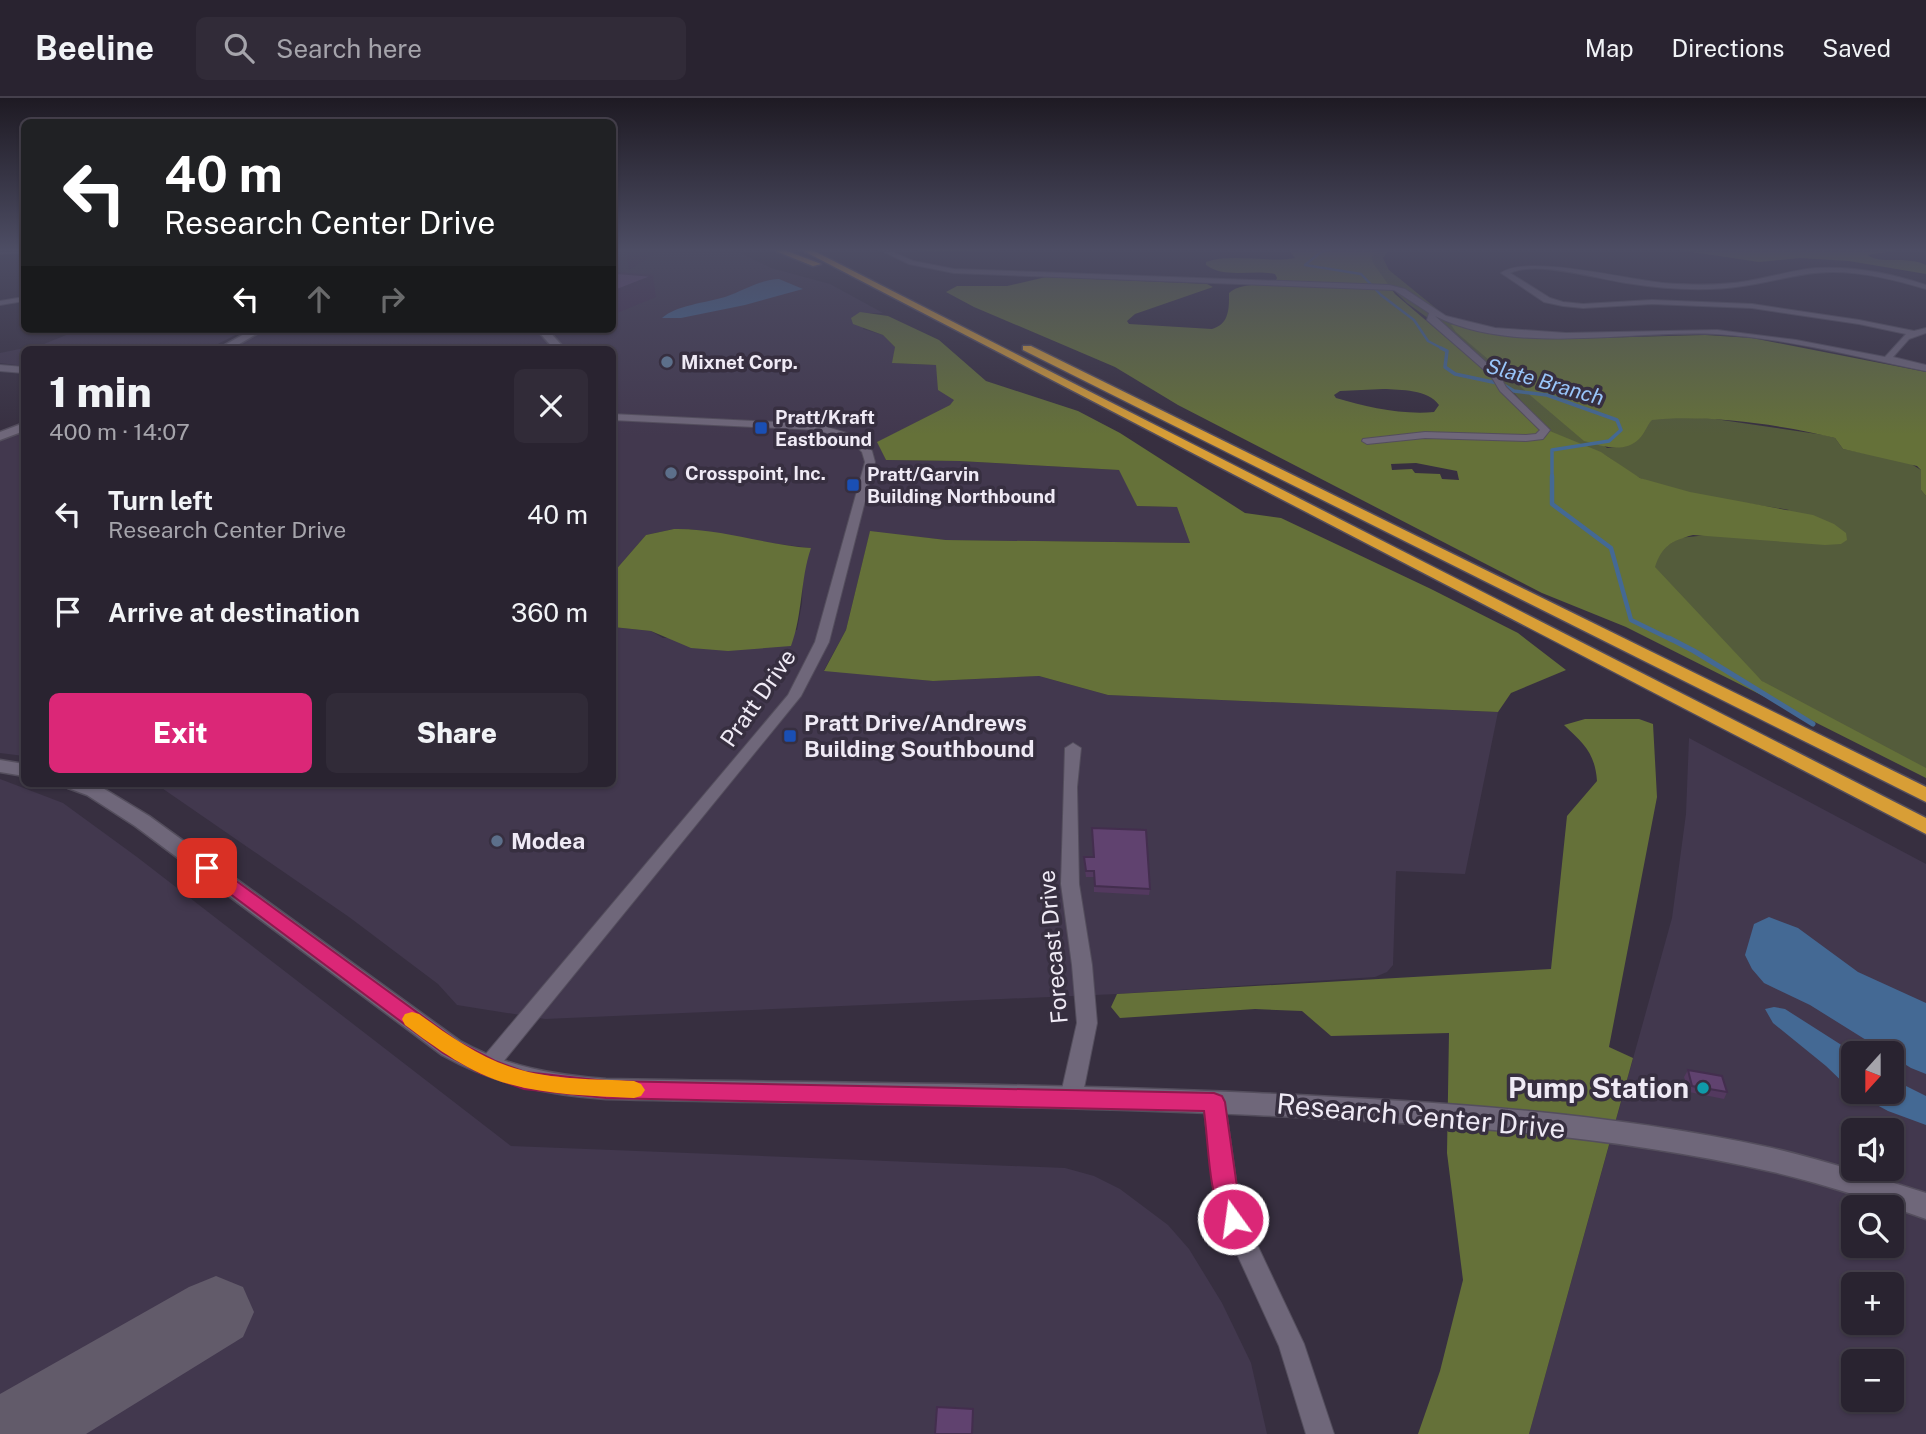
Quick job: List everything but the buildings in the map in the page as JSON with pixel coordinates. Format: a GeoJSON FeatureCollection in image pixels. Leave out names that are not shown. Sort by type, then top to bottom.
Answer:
{"type":"FeatureCollection","features":[{"type":"Feature","properties":{"kind":"highway"},"geometry":{"type":"LineString","coordinates":[[924,310],[1926,827]]}},
{"type":"Feature","properties":{"kind":"highway"},"geometry":{"type":"LineString","coordinates":[[1017,342],[1926,795]]}},
{"type":"Feature","properties":{"kind":"main road"},"geometry":{"type":"LineString","coordinates":[[228,346],[253,333]]}},
{"type":"Feature","properties":{"kind":"main road"},"geometry":{"type":"LineString","coordinates":[[545,333],[557,346]]}},
{"type":"Feature","properties":{"kind":"main road"},"geometry":{"type":"LineString","coordinates":[[0,436],[21,429]]}},
{"type":"Feature","properties":{"kind":"main road"},"geometry":{"type":"LineString","coordinates":[[0,766],[21,770]]}},
{"type":"Feature","properties":{"kind":"main road","name":"Research Center Drive"},"geometry":{"type":"LineString","coordinates":[[83,787],[136,816],[451,1048],[487,1067],[524,1081],[606,1089],[1214,1102],[1428,1112],[1712,1146],[1832,1174],[1926,1206]]}},
{"type":"Feature","properties":{"kind":"street"},"geometry":{"type":"LineString","coordinates":[[1430,310],[1475,326],[1516,332],[1570,336],[1718,332],[1779,340],[1926,368]]}},
{"type":"Feature","properties":{"kind":"street"},"geometry":{"type":"LineString","coordinates":[[1785,310],[1914,335],[1926,330]]}},
{"type":"Feature","properties":{"kind":"street"},"geometry":{"type":"LineString","coordinates":[[1367,441],[1425,435],[1539,438],[1545,430],[1525,406],[1498,385],[1494,375],[1430,318],[1434,313]]}},
{"type":"Feature","properties":{"kind":"street"},"geometry":{"type":"LineString","coordinates":[[1891,361],[1899,359],[1916,339],[1914,335]]}},
{"type":"Feature","properties":{"kind":"street"},"geometry":{"type":"LineString","coordinates":[[0,368],[21,370]]}},
{"type":"Feature","properties":{"kind":"street","name":"Pratt Drive"},"geometry":{"type":"LineString","coordinates":[[487,1067],[794,696],[822,642],[870,461],[862,445],[848,436],[823,428],[794,424],[616,417]]}},
{"type":"Feature","properties":{"kind":"street","name":"Forecast Drive"},"geometry":{"type":"LineString","coordinates":[[1071,1098],[1087,1023],[1070,884],[1073,748]]}},
{"type":"Feature","properties":{"kind":"street"},"geometry":{"type":"LineString","coordinates":[[1214,1102],[1225,1187],[1233,1219],[1291,1344],[1320,1434]]}},
{"type":"Feature","properties":{"kind":"shaded area"},"geometry":{"type":"Polygon","coordinates":[[[616,310],[878,310],[883,313],[870,313],[863,329],[883,335],[895,347],[893,363],[936,365],[938,374],[955,400],[878,442],[886,460],[959,461],[1120,470],[1137,506],[1177,507],[1190,543],[946,540],[870,532],[846,630],[824,670],[933,681],[1039,676],[1108,695],[1498,712],[1465,874],[1396,871],[1393,965],[1387,972],[1375,977],[1117,994],[545,1019],[457,1005],[438,984],[349,917],[160,787],[616,787],[616,627],[651,631],[663,638],[797,630],[802,603],[803,571],[810,548],[690,529],[674,529],[646,535],[616,570],[616,346],[235,346],[259,333],[616,333],[616,310]]]}},
{"type":"Feature","properties":{"kind":"shaded area"},"geometry":{"type":"Polygon","coordinates":[[[71,333],[239,333],[214,346],[34,346],[71,333]]]}},
{"type":"Feature","properties":{"kind":"shaded area"},"geometry":{"type":"Polygon","coordinates":[[[21,349],[21,366],[0,363],[0,353],[21,349]]]}},
{"type":"Feature","properties":{"kind":"shaded area"},"geometry":{"type":"Polygon","coordinates":[[[21,431],[21,756],[0,753],[0,438],[21,431]]]}},
{"type":"Feature","properties":{"kind":"shaded area"},"geometry":{"type":"Polygon","coordinates":[[[1689,738],[1926,864],[1926,1434],[1529,1434],[1672,918],[1686,814],[1689,738]]]}},
{"type":"Feature","properties":{"kind":"shaded area"},"geometry":{"type":"Polygon","coordinates":[[[0,779],[63,803],[137,857],[511,1146],[1065,1168],[1094,1176],[1120,1189],[1168,1225],[1189,1249],[1222,1303],[1251,1363],[1267,1434],[0,1434],[0,779]]]}},
{"type":"Feature","properties":{"kind":"green space"},"geometry":{"type":"Polygon","coordinates":[[[982,310],[1146,310],[1135,314],[1127,321],[1129,324],[1212,329],[1225,319],[1228,310],[1414,310],[1491,376],[1540,427],[1601,452],[1640,478],[1690,492],[1813,515],[1834,524],[1846,533],[1847,540],[1841,544],[1693,535],[1668,545],[1655,567],[1762,681],[1926,768],[1926,778],[1626,627],[1542,593],[1178,405],[1115,367],[982,310]],[[1406,390],[1340,391],[1334,395],[1336,398],[1384,410],[1434,412],[1439,405],[1428,396],[1406,390]],[[1416,463],[1391,464],[1392,470],[1412,469],[1415,473],[1440,474],[1442,479],[1459,480],[1457,471],[1416,463]]]}},
{"type":"Feature","properties":{"kind":"green space"},"geometry":{"type":"Polygon","coordinates":[[[1417,310],[1438,310],[1607,448],[1630,444],[1652,419],[1715,419],[1824,435],[1835,438],[1843,449],[1908,462],[1921,470],[1921,490],[1926,496],[1926,770],[1782,700],[1669,594],[1544,426],[1515,394],[1443,329],[1417,310]],[[1594,450],[1661,550],[1679,538],[1707,535],[1789,510],[1694,495],[1658,485],[1634,475],[1594,450]]]}},
{"type":"Feature","properties":{"kind":"green space"},"geometry":{"type":"Polygon","coordinates":[[[860,312],[888,316],[939,340],[986,381],[1078,411],[1120,433],[1245,513],[1281,518],[1518,633],[1566,670],[1511,693],[1498,712],[1108,695],[1039,676],[933,681],[824,671],[846,630],[870,531],[946,540],[1190,543],[1177,507],[1137,506],[1119,470],[959,461],[886,460],[877,442],[950,405],[954,400],[938,390],[936,365],[892,363],[895,347],[883,335],[853,324],[851,318],[860,312]]]}},
{"type":"Feature","properties":{"kind":"green space"},"geometry":{"type":"Polygon","coordinates":[[[1451,325],[1559,339],[1705,335],[1752,338],[1926,372],[1926,496],[1921,490],[1921,470],[1917,466],[1843,449],[1835,438],[1769,425],[1695,418],[1652,420],[1639,439],[1627,446],[1613,448],[1584,441],[1456,332],[1451,325]]]}},
{"type":"Feature","properties":{"kind":"green space"},"geometry":{"type":"Polygon","coordinates":[[[674,529],[691,529],[811,548],[791,646],[728,651],[691,648],[651,631],[616,627],[616,570],[646,535],[674,529]]]}},
{"type":"Feature","properties":{"kind":"green space"},"geometry":{"type":"Polygon","coordinates":[[[1585,719],[1639,719],[1653,724],[1657,797],[1609,1047],[1633,1058],[1529,1434],[1418,1434],[1440,1371],[1463,1280],[1447,1153],[1449,1033],[1331,1036],[1302,1011],[1255,1009],[1120,1018],[1111,1007],[1117,994],[1551,969],[1567,816],[1597,781],[1591,756],[1564,725],[1585,719]]]}},
{"type":"Feature","properties":{"kind":"water"},"geometry":{"type":"Polygon","coordinates":[[[676,310],[719,310],[681,318],[662,318],[676,310]]]}},
{"type":"Feature","properties":{"kind":"water"},"geometry":{"type":"Polygon","coordinates":[[[1769,917],[1798,928],[1858,972],[1926,1003],[1926,1074],[1904,1064],[1904,1041],[1868,1041],[1810,1005],[1764,983],[1745,955],[1754,924],[1769,917]]]}},
{"type":"Feature","properties":{"kind":"water"},"geometry":{"type":"Polygon","coordinates":[[[1765,1009],[1785,1009],[1841,1045],[1841,1080],[1773,1023],[1765,1009]]]}},
{"type":"Feature","properties":{"kind":"water"},"geometry":{"type":"Polygon","coordinates":[[[1904,1085],[1926,1096],[1926,1125],[1875,1104],[1904,1104],[1904,1085]]]}},
{"type":"Feature","properties":{"kind":"waterway","name":"Slate Branch"},"geometry":{"type":"LineString","coordinates":[[1401,310],[1414,320],[1428,341],[1445,350]]}},
{"type":"Feature","properties":{"kind":"waterway","name":"Slate Branch"},"geometry":{"type":"LineString","coordinates":[[1441,348],[1445,350]]}},
{"type":"Feature","properties":{"kind":"waterway","name":"Slate Branch"},"geometry":{"type":"LineString","coordinates":[[1445,350],[1445,367],[1455,374],[1502,384],[1514,391],[1547,395],[1617,420],[1621,430],[1609,441],[1552,450],[1552,504],[1611,548],[1631,620],[1672,640]]}},
{"type":"Feature","properties":{"kind":"waterway","name":"Slate Branch"},"geometry":{"type":"LineString","coordinates":[[1669,638],[1813,724]]}},
{"type":"Feature","properties":{"kind":"taxiway"},"geometry":{"type":"LineString","coordinates":[[10,1434],[216,1312]]}},
{"type":"Feature","properties":{"kind":"slow traffic"},"geometry":{"type":"LineString","coordinates":[[412,1019],[451,1048],[487,1067],[524,1081],[582,1088],[634,1090]]}},
{"type":"Feature","properties":{"kind":"place","name":"Mixnet Corp."},"geometry":{"type":"Point","coordinates":[667,362]}},
{"type":"Feature","properties":{"kind":"place","name":"Pratt/Kraft Eastbound"},"geometry":{"type":"Point","coordinates":[761,428]}},
{"type":"Feature","properties":{"kind":"place","name":"Crosspoint, Inc."},"geometry":{"type":"Point","coordinates":[671,473]}},
{"type":"Feature","properties":{"kind":"place","name":"Pratt/Garvin Building Northbound"},"geometry":{"type":"Point","coordinates":[853,485]}},
{"type":"Feature","properties":{"kind":"place","name":"Pratt Drive/Andrews Building Southbound"},"geometry":{"type":"Point","coordinates":[790,736]}},
{"type":"Feature","properties":{"kind":"place","name":"Modea"},"geometry":{"type":"Point","coordinates":[497,841]}},
{"type":"Feature","properties":{"kind":"place","name":"Pump Station"},"geometry":{"type":"Point","coordinates":[1703,1088]}},
{"type":"Feature","properties":{"kind":"route"},"geometry":{"type":"LineString","coordinates":[[207,868],[451,1048],[487,1067],[524,1081],[606,1089],[1214,1102],[1225,1187],[1233,1219]]}}]}
